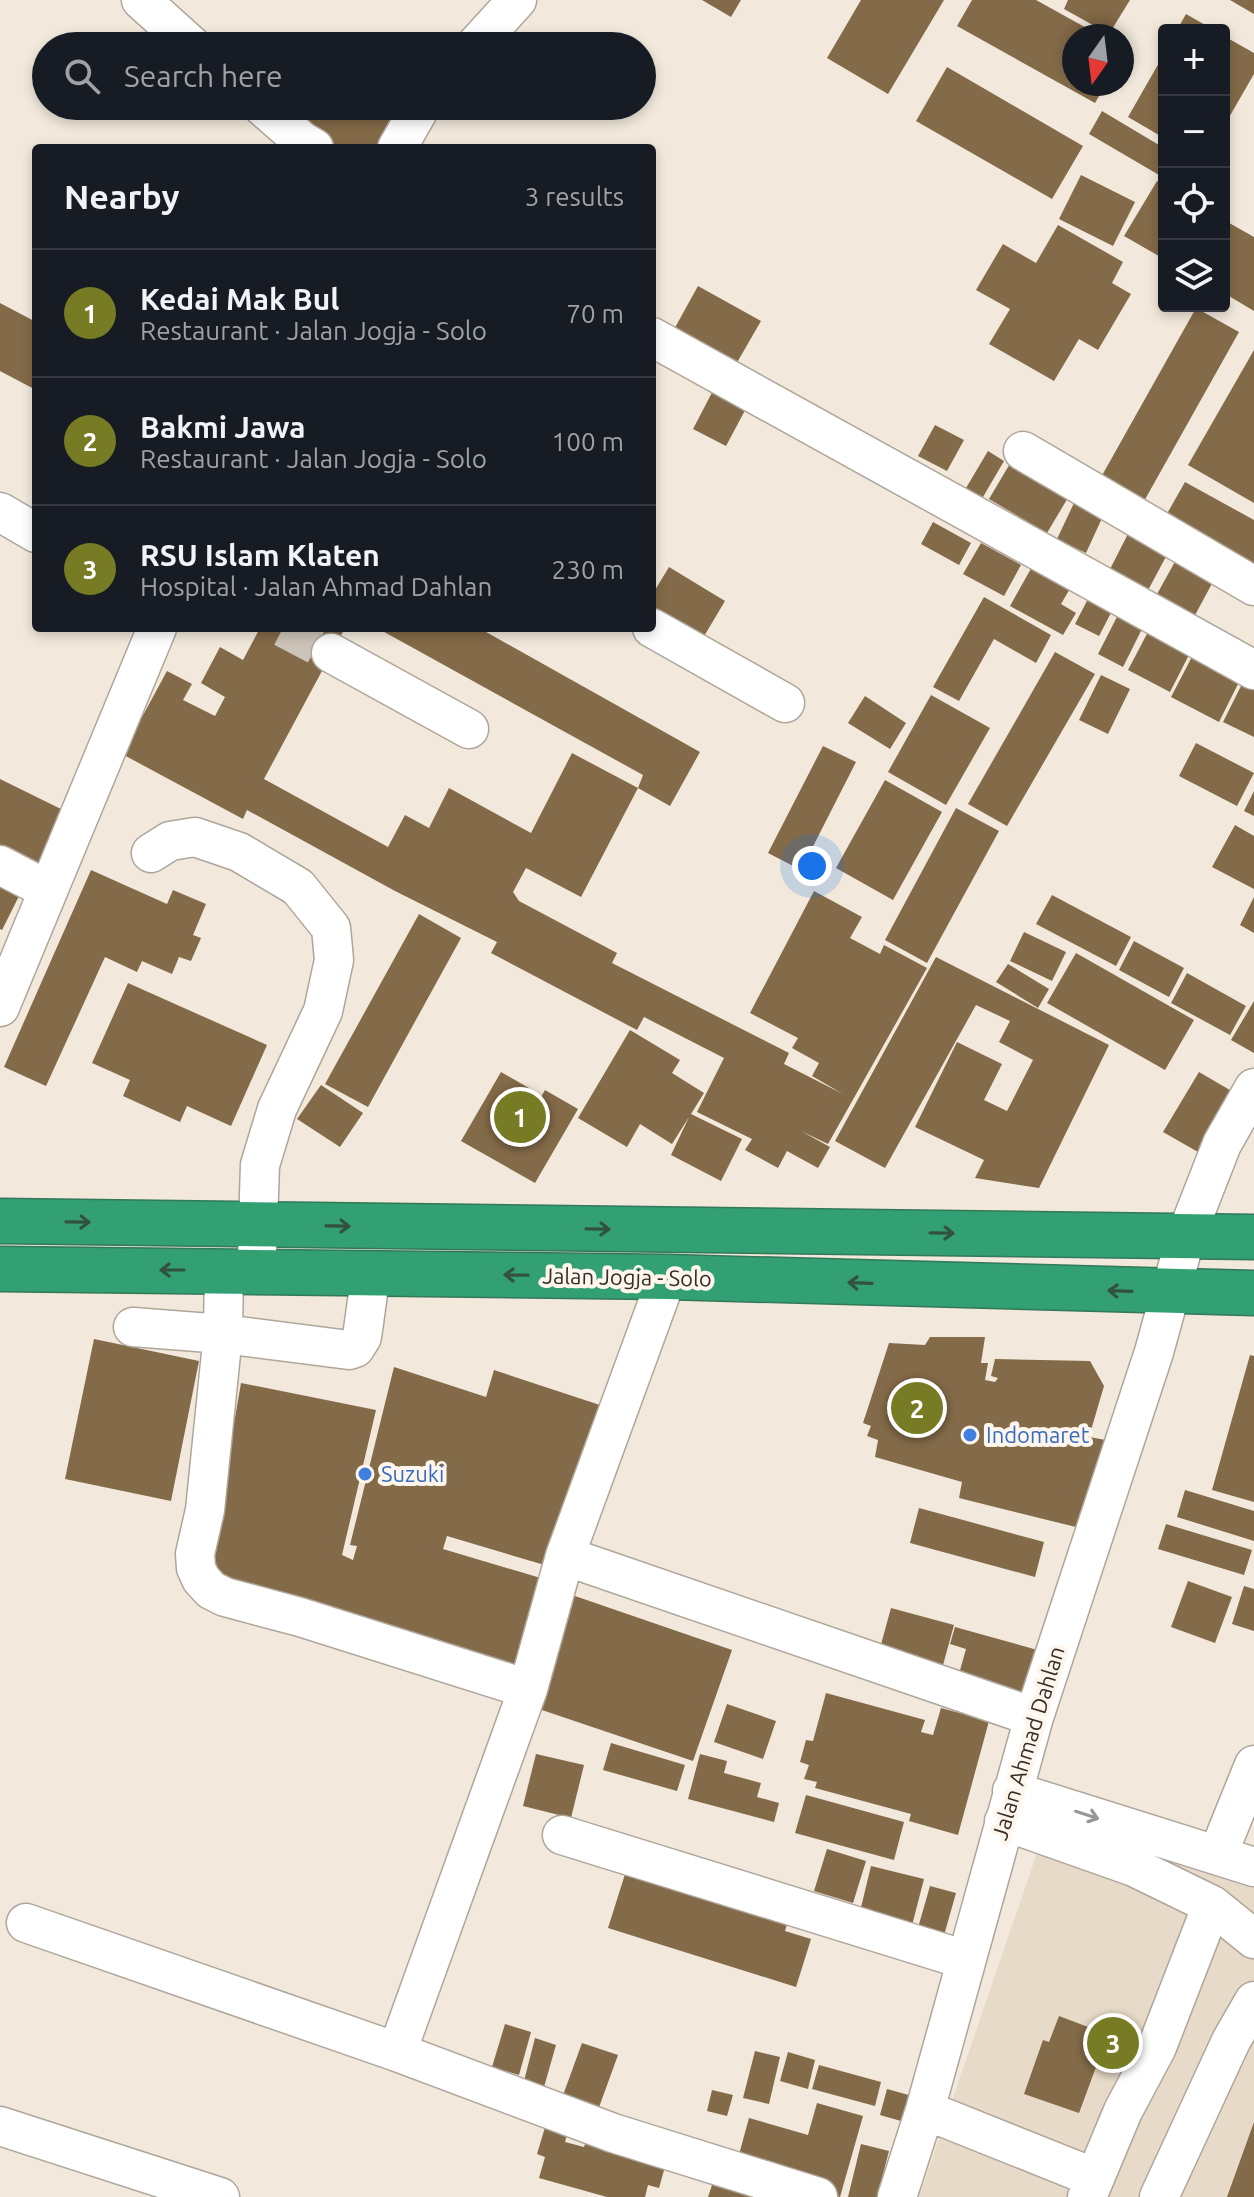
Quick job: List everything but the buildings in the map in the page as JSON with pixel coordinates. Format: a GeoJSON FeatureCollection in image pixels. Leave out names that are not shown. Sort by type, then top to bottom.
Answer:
{"type":"FeatureCollection","features":[{"type":"Feature","properties":{"kind":"highway"},"geometry":{"type":"LineString","coordinates":[[0,1221],[1254,1237]]}},
{"type":"Feature","properties":{"kind":"highway","name":"Jalan Jogja - Solo"},"geometry":{"type":"LineString","coordinates":[[0,1269],[667,1277],[1254,1293]]}},
{"type":"Feature","properties":{"kind":"street"},"geometry":{"type":"LineString","coordinates":[[488,32],[517,0]]}},
{"type":"Feature","properties":{"kind":"street"},"geometry":{"type":"LineString","coordinates":[[278,120],[307,144]]}},
{"type":"Feature","properties":{"kind":"street"},"geometry":{"type":"LineString","coordinates":[[399,144],[413,120]]}},
{"type":"Feature","properties":{"kind":"street"},"geometry":{"type":"LineString","coordinates":[[656,339],[1254,670]]}},
{"type":"Feature","properties":{"kind":"street"},"geometry":{"type":"LineString","coordinates":[[1023,451],[1254,586]]}},
{"type":"Feature","properties":{"kind":"street"},"geometry":{"type":"LineString","coordinates":[[0,512],[32,531]]}},
{"type":"Feature","properties":{"kind":"street"},"geometry":{"type":"LineString","coordinates":[[656,630],[785,703]]}},
{"type":"Feature","properties":{"kind":"street"},"geometry":{"type":"LineString","coordinates":[[0,1007],[155,632]]}},
{"type":"Feature","properties":{"kind":"street"},"geometry":{"type":"LineString","coordinates":[[331,653],[469,729]]}},
{"type":"Feature","properties":{"kind":"street"},"geometry":{"type":"LineString","coordinates":[[151,853],[170,841],[195,837],[239,852],[298,887],[331,928],[334,960],[323,1011],[277,1109],[260,1165],[258,1224],[240,1270],[223,1334],[205,1510],[195,1554],[201,1579],[211,1590],[225,1597],[300,1617],[528,1689]]}},
{"type":"Feature","properties":{"kind":"street"},"geometry":{"type":"LineString","coordinates":[[0,865],[48,890]]}},
{"type":"Feature","properties":{"kind":"street","name":"Jalan Ahmad Dahlan"},"geometry":{"type":"LineString","coordinates":[[897,2197],[925,2110],[1034,1717],[1171,1292],[1186,1236],[1222,1144],[1254,1088]]}},
{"type":"Feature","properties":{"kind":"street"},"geometry":{"type":"LineString","coordinates":[[133,1327],[223,1334],[349,1350],[355,1348],[362,1337],[371,1272]]}},
{"type":"Feature","properties":{"kind":"street"},"geometry":{"type":"LineString","coordinates":[[397,2052],[528,1689],[565,1556],[667,1277]]}},
{"type":"Feature","properties":{"kind":"street"},"geometry":{"type":"LineString","coordinates":[[565,1556],[1034,1717]]}},
{"type":"Feature","properties":{"kind":"street"},"geometry":{"type":"LineString","coordinates":[[1218,1854],[1254,1765]]}},
{"type":"Feature","properties":{"kind":"street"},"geometry":{"type":"LineString","coordinates":[[1008,1806],[1218,1854],[1254,1867]]}},
{"type":"Feature","properties":{"kind":"street"},"geometry":{"type":"LineString","coordinates":[[1008,1806],[1212,1905],[1254,1939]]}},
{"type":"Feature","properties":{"kind":"street"},"geometry":{"type":"LineString","coordinates":[[562,1835],[966,1960]]}},
{"type":"Feature","properties":{"kind":"street"},"geometry":{"type":"LineString","coordinates":[[925,2110],[1091,2187],[1123,2111],[1157,2047],[1212,1905]]}},
{"type":"Feature","properties":{"kind":"street"},"geometry":{"type":"LineString","coordinates":[[26,1923],[397,2052],[613,2133],[818,2197]]}},
{"type":"Feature","properties":{"kind":"street"},"geometry":{"type":"LineString","coordinates":[[1159,2197],[1231,2041],[1254,2001]]}},
{"type":"Feature","properties":{"kind":"street"},"geometry":{"type":"LineString","coordinates":[[0,2126],[220,2197]]}},
{"type":"Feature","properties":{"kind":"shaded area"},"geometry":{"type":"Polygon","coordinates":[[[1050,1815],[1254,1888],[1254,2197],[919,2197],[1050,1815]]]}},
{"type":"Feature","properties":{"kind":"tunnel"},"geometry":{"type":"LineString","coordinates":[[291,632],[331,653]]}},
{"type":"Feature","properties":{"kind":"place","name":"Kedai Mak Bul"},"geometry":{"type":"Point","coordinates":[520,1117]}},
{"type":"Feature","properties":{"kind":"place","name":"Bakmi Jawa"},"geometry":{"type":"Point","coordinates":[917,1408]}},
{"type":"Feature","properties":{"kind":"place","name":"Indomaret"},"geometry":{"type":"Point","coordinates":[970,1435]}},
{"type":"Feature","properties":{"kind":"place","name":"Suzuki"},"geometry":{"type":"Point","coordinates":[365,1474]}},
{"type":"Feature","properties":{"kind":"place","name":"RSU Islam Klaten"},"geometry":{"type":"Point","coordinates":[1113,2043]}}]}
